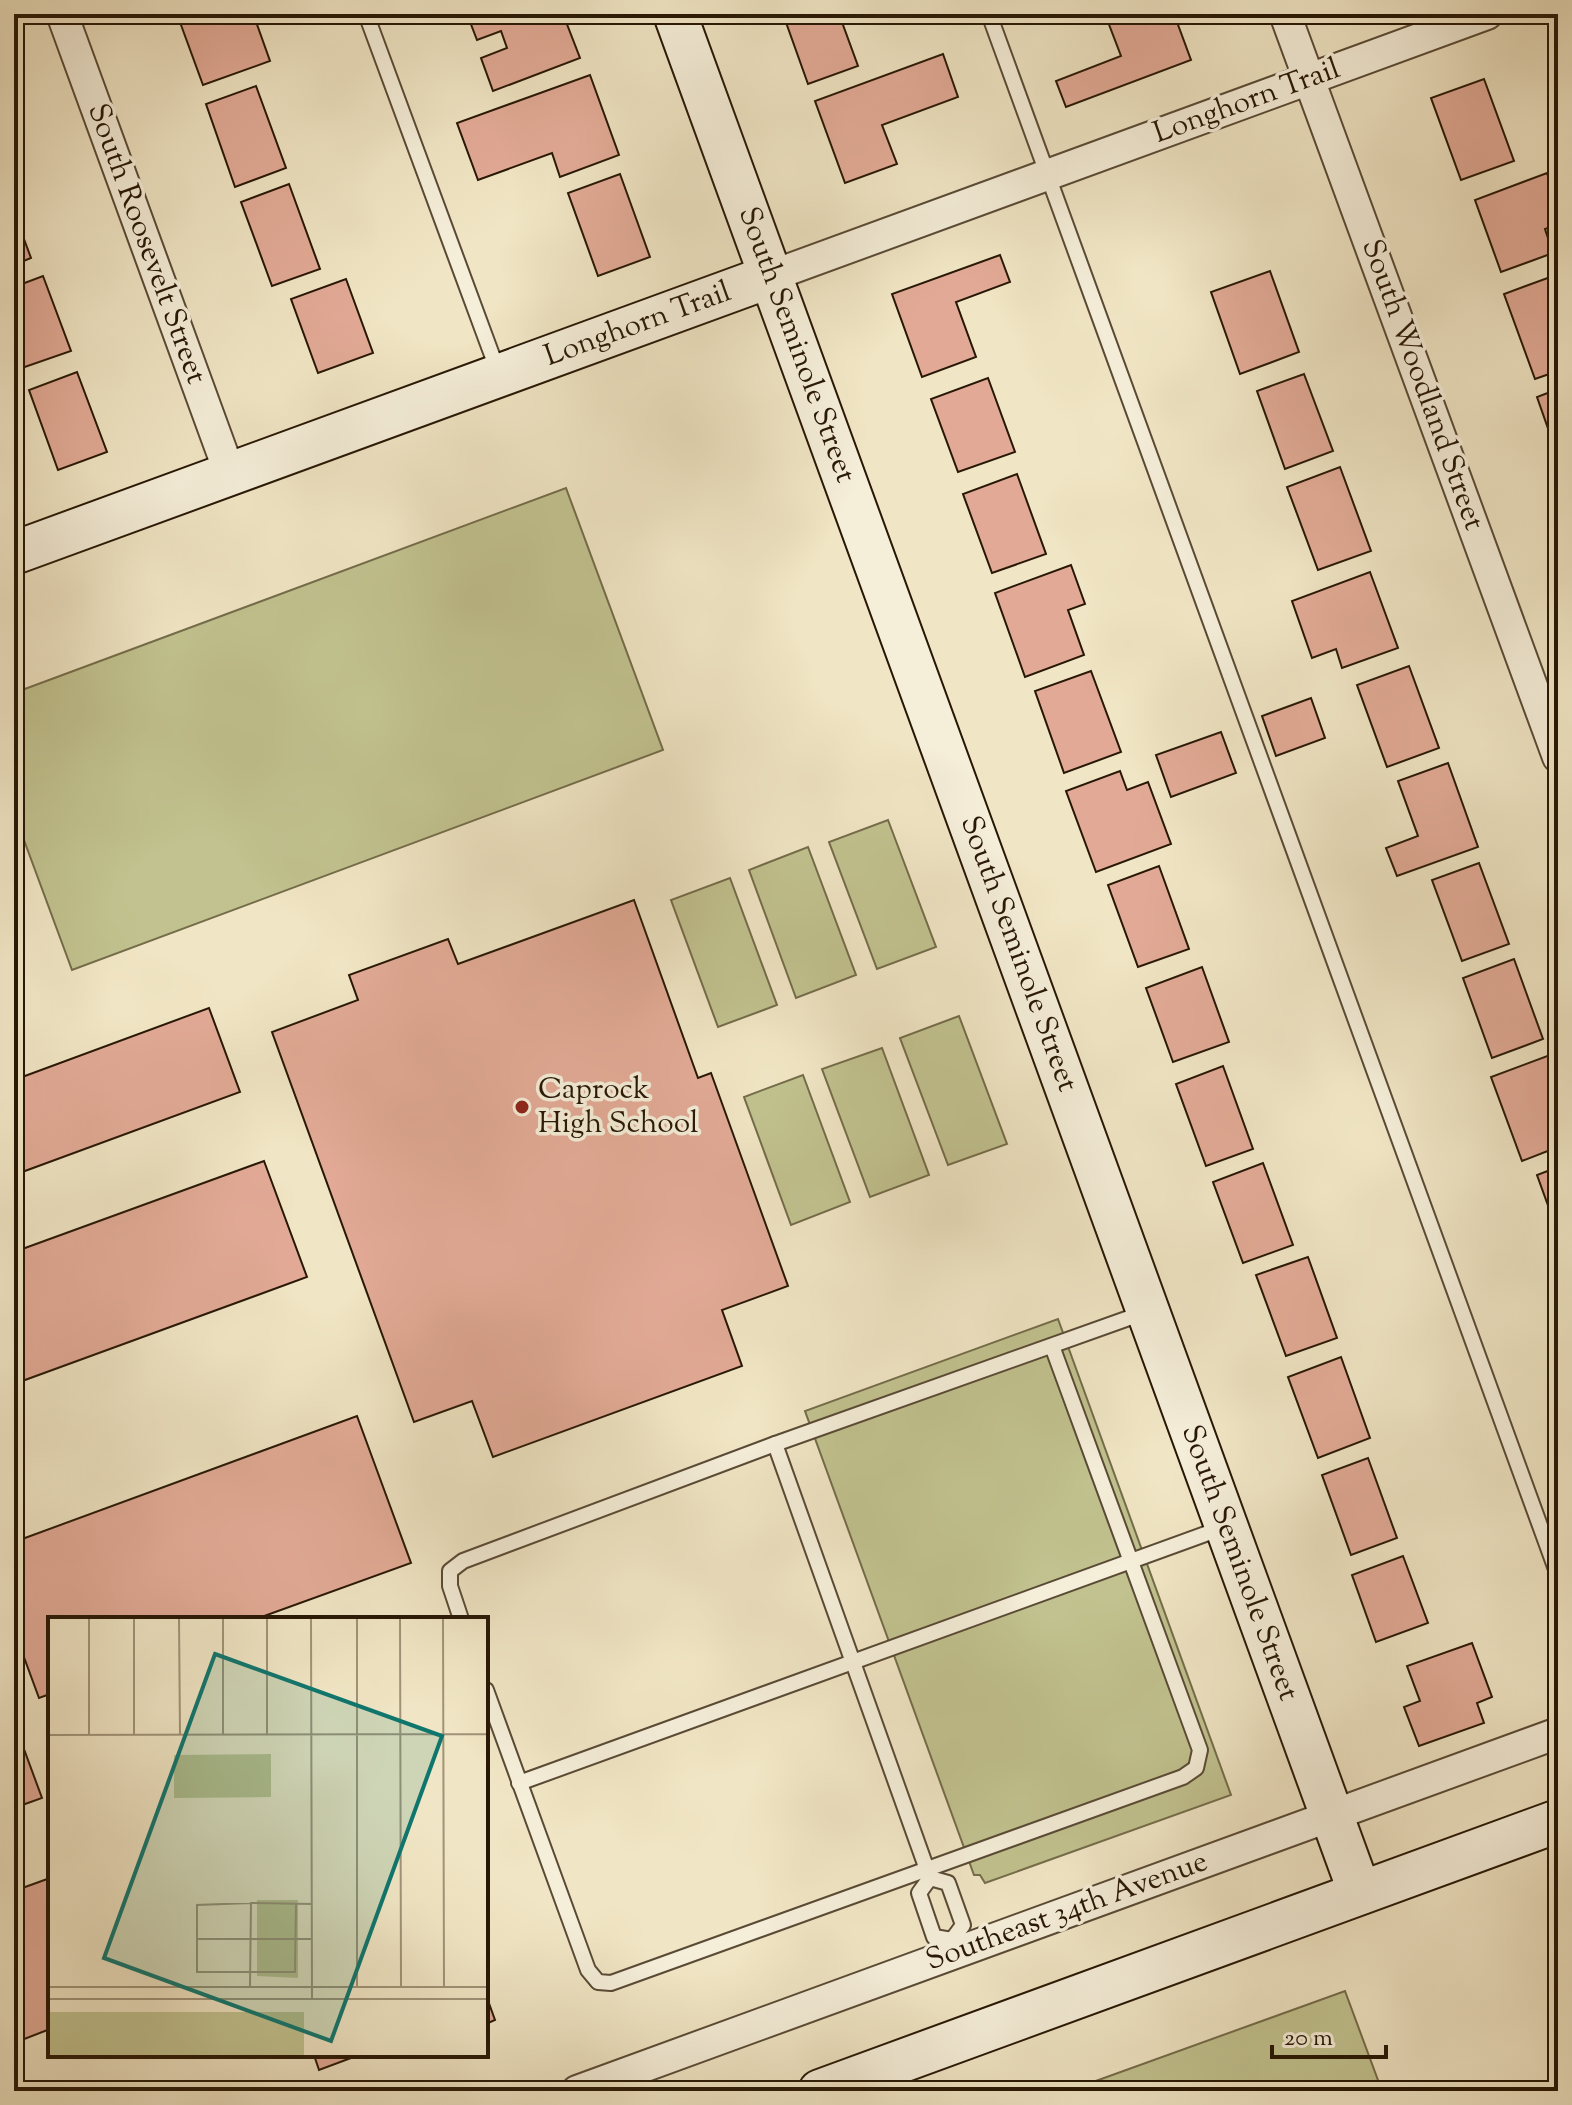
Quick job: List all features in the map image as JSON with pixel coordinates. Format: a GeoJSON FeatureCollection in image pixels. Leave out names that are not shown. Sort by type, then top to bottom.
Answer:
{"type":"FeatureCollection","features":[{"type":"Feature","properties":{"kind":"street","name":"South Roosevelt Street"},"geometry":{"type":"LineString","coordinates":[[62,14],[230,474]]}},
{"type":"Feature","properties":{"kind":"street","name":"South Seminole Street"},"geometry":{"type":"LineString","coordinates":[[675,14],[1360,1893]]}},
{"type":"Feature","properties":{"kind":"street","name":"South Woodland Street"},"geometry":{"type":"LineString","coordinates":[[1285,14],[1558,757]]}},
{"type":"Feature","properties":{"kind":"street","name":"Longhorn Trail"},"geometry":{"type":"LineString","coordinates":[[14,553],[1487,14]]}},
{"type":"Feature","properties":{"kind":"street","name":"Southeast 34th Avenue"},"geometry":{"type":"LineString","coordinates":[[577,2091],[955,1946],[1558,1733]]}},
{"type":"Feature","properties":{"kind":"street"},"geometry":{"type":"LineString","coordinates":[[820,2091],[1558,1821]]}},
{"type":"Feature","properties":{"kind":"lane"},"geometry":{"type":"LineString","coordinates":[[366,14],[500,375]]}},
{"type":"Feature","properties":{"kind":"lane"},"geometry":{"type":"LineString","coordinates":[[989,14],[1558,1575]]}},
{"type":"Feature","properties":{"kind":"lane"},"geometry":{"type":"LineString","coordinates":[[460,1617],[450,1586],[450,1571],[463,1561],[775,1444],[1148,1311]]}},
{"type":"Feature","properties":{"kind":"lane"},"geometry":{"type":"LineString","coordinates":[[488,1696],[588,1970],[598,1982],[611,1983],[929,1873],[1183,1777],[1196,1768],[1200,1750],[1052,1346]]}},
{"type":"Feature","properties":{"kind":"lane"},"geometry":{"type":"LineString","coordinates":[[775,1444],[929,1873],[948,1883],[963,1925],[955,1946],[934,1937],[919,1893],[929,1873]]}},
{"type":"Feature","properties":{"kind":"lane"},"geometry":{"type":"LineString","coordinates":[[519,1783],[1226,1527]]}},
{"type":"Feature","properties":{"kind":"green space"},"geometry":{"type":"Polygon","coordinates":[[[566,488],[663,750],[72,970],[14,813],[14,693],[566,488]]]}},
{"type":"Feature","properties":{"kind":"green space"},"geometry":{"type":"Polygon","coordinates":[[[888,820],[936,947],[877,969],[829,842],[888,820]]]}},
{"type":"Feature","properties":{"kind":"green space"},"geometry":{"type":"Polygon","coordinates":[[[808,847],[856,975],[796,998],[749,870],[808,847]]]}},
{"type":"Feature","properties":{"kind":"green space"},"geometry":{"type":"Polygon","coordinates":[[[730,878],[777,1005],[718,1027],[671,900],[730,878]]]}},
{"type":"Feature","properties":{"kind":"green space"},"geometry":{"type":"Polygon","coordinates":[[[959,1016],[1007,1144],[948,1165],[900,1038],[959,1016]]]}},
{"type":"Feature","properties":{"kind":"green space"},"geometry":{"type":"Polygon","coordinates":[[[882,1048],[929,1175],[870,1197],[822,1069],[882,1048]]]}},
{"type":"Feature","properties":{"kind":"green space"},"geometry":{"type":"Polygon","coordinates":[[[803,1075],[850,1202],[791,1225],[744,1097],[803,1075]]]}},
{"type":"Feature","properties":{"kind":"green space"},"geometry":{"type":"Polygon","coordinates":[[[1058,1319],[1231,1795],[985,1883],[980,1875],[974,1875],[805,1411],[1058,1319]]]}},
{"type":"Feature","properties":{"kind":"green space"},"geometry":{"type":"Polygon","coordinates":[[[1345,1991],[1382,2091],[1068,2091],[1345,1991]]]}},
{"type":"Feature","properties":{"kind":"building"},"geometry":{"type":"Polygon","coordinates":[[[177,14],[259,14],[254,16],[270,61],[203,85],[177,14]]]}},
{"type":"Feature","properties":{"kind":"building"},"geometry":{"type":"Polygon","coordinates":[[[467,14],[563,14],[580,58],[493,91],[481,58],[507,48],[501,31],[477,40],[467,14]]]}},
{"type":"Feature","properties":{"kind":"building"},"geometry":{"type":"Polygon","coordinates":[[[783,14],[839,14],[858,66],[808,84],[783,14]]]}},
{"type":"Feature","properties":{"kind":"building"},"geometry":{"type":"Polygon","coordinates":[[[1105,14],[1174,14],[1191,60],[1066,107],[1056,81],[1121,56],[1105,14]]]}},
{"type":"Feature","properties":{"kind":"building"},"geometry":{"type":"Polygon","coordinates":[[[943,54],[958,97],[882,125],[897,164],[845,183],[815,101],[943,54]]]}},
{"type":"Feature","properties":{"kind":"building"},"geometry":{"type":"Polygon","coordinates":[[[590,75],[619,155],[560,177],[552,153],[478,180],[457,123],[590,75]]]}},
{"type":"Feature","properties":{"kind":"building"},"geometry":{"type":"Polygon","coordinates":[[[1484,79],[1514,161],[1461,180],[1431,98],[1484,79]]]}},
{"type":"Feature","properties":{"kind":"building"},"geometry":{"type":"Polygon","coordinates":[[[256,86],[286,168],[235,187],[206,104],[256,86]]]}},
{"type":"Feature","properties":{"kind":"building"},"geometry":{"type":"Polygon","coordinates":[[[1547,173],[1558,205],[1558,224],[1545,229],[1553,253],[1501,272],[1475,200],[1547,173]]]}},
{"type":"Feature","properties":{"kind":"building"},"geometry":{"type":"Polygon","coordinates":[[[620,174],[650,257],[598,276],[568,193],[620,174]]]}},
{"type":"Feature","properties":{"kind":"building"},"geometry":{"type":"Polygon","coordinates":[[[289,184],[320,269],[272,286],[241,202],[289,184]]]}},
{"type":"Feature","properties":{"kind":"building"},"geometry":{"type":"Polygon","coordinates":[[[14,212],[31,258],[14,265],[14,212]]]}},
{"type":"Feature","properties":{"kind":"building"},"geometry":{"type":"Polygon","coordinates":[[[1000,255],[1010,282],[956,302],[976,357],[922,377],[892,294],[1000,255]]]}},
{"type":"Feature","properties":{"kind":"building"},"geometry":{"type":"Polygon","coordinates":[[[1270,271],[1299,352],[1240,374],[1211,292],[1270,271]]]}},
{"type":"Feature","properties":{"kind":"building"},"geometry":{"type":"Polygon","coordinates":[[[43,276],[71,351],[19,369],[14,355],[14,287],[43,276]]]}},
{"type":"Feature","properties":{"kind":"building"},"geometry":{"type":"Polygon","coordinates":[[[1553,276],[1558,290],[1558,371],[1535,379],[1504,294],[1553,276]]]}},
{"type":"Feature","properties":{"kind":"building"},"geometry":{"type":"Polygon","coordinates":[[[346,279],[373,353],[318,373],[291,299],[346,279]]]}},
{"type":"Feature","properties":{"kind":"building"},"geometry":{"type":"Polygon","coordinates":[[[77,372],[107,452],[58,470],[29,390],[77,372]]]}},
{"type":"Feature","properties":{"kind":"building"},"geometry":{"type":"Polygon","coordinates":[[[1304,374],[1333,451],[1285,469],[1257,391],[1304,374]]]}},
{"type":"Feature","properties":{"kind":"building"},"geometry":{"type":"Polygon","coordinates":[[[988,378],[1015,452],[958,472],[931,399],[988,378]]]}},
{"type":"Feature","properties":{"kind":"building"},"geometry":{"type":"Polygon","coordinates":[[[1558,389],[1558,457],[1537,397],[1558,389]]]}},
{"type":"Feature","properties":{"kind":"building"},"geometry":{"type":"Polygon","coordinates":[[[1340,467],[1371,551],[1318,570],[1287,487],[1340,467]]]}},
{"type":"Feature","properties":{"kind":"building"},"geometry":{"type":"Polygon","coordinates":[[[1017,474],[1046,554],[992,573],[963,494],[1017,474]]]}},
{"type":"Feature","properties":{"kind":"building"},"geometry":{"type":"Polygon","coordinates":[[[1071,565],[1085,604],[1068,610],[1084,655],[1025,677],[995,593],[1071,565]]]}},
{"type":"Feature","properties":{"kind":"building"},"geometry":{"type":"Polygon","coordinates":[[[1370,572],[1398,648],[1342,668],[1336,649],[1312,658],[1292,601],[1370,572]]]}},
{"type":"Feature","properties":{"kind":"building"},"geometry":{"type":"Polygon","coordinates":[[[1409,666],[1439,748],[1387,767],[1357,685],[1409,666]]]}},
{"type":"Feature","properties":{"kind":"building"},"geometry":{"type":"Polygon","coordinates":[[[1091,671],[1121,752],[1064,773],[1035,691],[1091,671]]]}},
{"type":"Feature","properties":{"kind":"building"},"geometry":{"type":"Polygon","coordinates":[[[1311,698],[1325,738],[1276,756],[1262,716],[1311,698]]]}},
{"type":"Feature","properties":{"kind":"building"},"geometry":{"type":"Polygon","coordinates":[[[1221,732],[1236,773],[1171,797],[1156,755],[1221,732]]]}},
{"type":"Feature","properties":{"kind":"building"},"geometry":{"type":"Polygon","coordinates":[[[1448,763],[1478,847],[1397,876],[1386,848],[1418,836],[1398,781],[1448,763]]]}},
{"type":"Feature","properties":{"kind":"building"},"geometry":{"type":"Polygon","coordinates":[[[1120,771],[1127,790],[1148,782],[1171,844],[1096,872],[1066,791],[1120,771]]]}},
{"type":"Feature","properties":{"kind":"building"},"geometry":{"type":"Polygon","coordinates":[[[1479,863],[1509,944],[1462,961],[1432,880],[1479,863]]]}},
{"type":"Feature","properties":{"kind":"building"},"geometry":{"type":"Polygon","coordinates":[[[1159,866],[1189,949],[1138,967],[1108,885],[1159,866]]]}},
{"type":"Feature","properties":{"kind":"building"},"geometry":{"type":"Polygon","coordinates":[[[634,900],[698,1078],[711,1073],[788,1286],[722,1310],[742,1366],[493,1457],[472,1401],[414,1422],[272,1032],[358,1000],[349,975],[448,939],[458,964],[634,900]]]}},
{"type":"Feature","properties":{"kind":"building"},"geometry":{"type":"Polygon","coordinates":[[[1514,959],[1543,1039],[1492,1058],[1463,978],[1514,959]]]}},
{"type":"Feature","properties":{"kind":"building"},"geometry":{"type":"Polygon","coordinates":[[[1202,967],[1229,1042],[1173,1062],[1146,988],[1202,967]]]}},
{"type":"Feature","properties":{"kind":"building"},"geometry":{"type":"Polygon","coordinates":[[[209,1008],[240,1092],[14,1175],[14,1080],[209,1008]]]}},
{"type":"Feature","properties":{"kind":"building"},"geometry":{"type":"Polygon","coordinates":[[[1550,1055],[1558,1078],[1558,1147],[1522,1161],[1491,1077],[1550,1055]]]}},
{"type":"Feature","properties":{"kind":"building"},"geometry":{"type":"Polygon","coordinates":[[[1223,1066],[1253,1149],[1206,1166],[1176,1084],[1223,1066]]]}},
{"type":"Feature","properties":{"kind":"building"},"geometry":{"type":"Polygon","coordinates":[[[264,1161],[307,1277],[14,1384],[14,1252],[264,1161]]]}},
{"type":"Feature","properties":{"kind":"building"},"geometry":{"type":"Polygon","coordinates":[[[1263,1163],[1293,1245],[1243,1263],[1213,1182],[1263,1163]]]}},
{"type":"Feature","properties":{"kind":"building"},"geometry":{"type":"Polygon","coordinates":[[[1558,1167],[1558,1233],[1537,1175],[1558,1167]]]}},
{"type":"Feature","properties":{"kind":"building"},"geometry":{"type":"Polygon","coordinates":[[[1308,1257],[1337,1338],[1286,1356],[1256,1275],[1308,1257]]]}},
{"type":"Feature","properties":{"kind":"building"},"geometry":{"type":"Polygon","coordinates":[[[1341,1357],[1370,1438],[1318,1458],[1288,1377],[1341,1357]]]}},
{"type":"Feature","properties":{"kind":"building"},"geometry":{"type":"Polygon","coordinates":[[[357,1416],[411,1563],[262,1617],[48,1617],[48,1695],[39,1698],[14,1630],[14,1542],[357,1416]]]}},
{"type":"Feature","properties":{"kind":"building"},"geometry":{"type":"Polygon","coordinates":[[[1368,1458],[1397,1538],[1351,1555],[1322,1475],[1368,1458]]]}},
{"type":"Feature","properties":{"kind":"building"},"geometry":{"type":"Polygon","coordinates":[[[1403,1556],[1428,1623],[1376,1642],[1352,1575],[1403,1556]]]}},
{"type":"Feature","properties":{"kind":"building"},"geometry":{"type":"Polygon","coordinates":[[[1472,1643],[1492,1697],[1477,1703],[1484,1723],[1419,1746],[1404,1707],[1420,1701],[1407,1666],[1472,1643]]]}},
{"type":"Feature","properties":{"kind":"building"},"geometry":{"type":"Polygon","coordinates":[[[14,1722],[42,1798],[14,1808],[14,1722]]]}},
{"type":"Feature","properties":{"kind":"building"},"geometry":{"type":"Polygon","coordinates":[[[48,1879],[48,2030],[14,2043],[14,1891],[48,1879]]]}},
{"type":"Feature","properties":{"kind":"building"},"geometry":{"type":"Polygon","coordinates":[[[488,2001],[495,2020],[488,2023],[488,2001]]]}},
{"type":"Feature","properties":{"kind":"building"},"geometry":{"type":"Polygon","coordinates":[[[315,2057],[354,2057],[319,2070],[315,2057]]]}},
{"type":"Feature","properties":{"kind":"place","name":"Caprock High School"},"geometry":{"type":"Point","coordinates":[522,1107]}}]}
